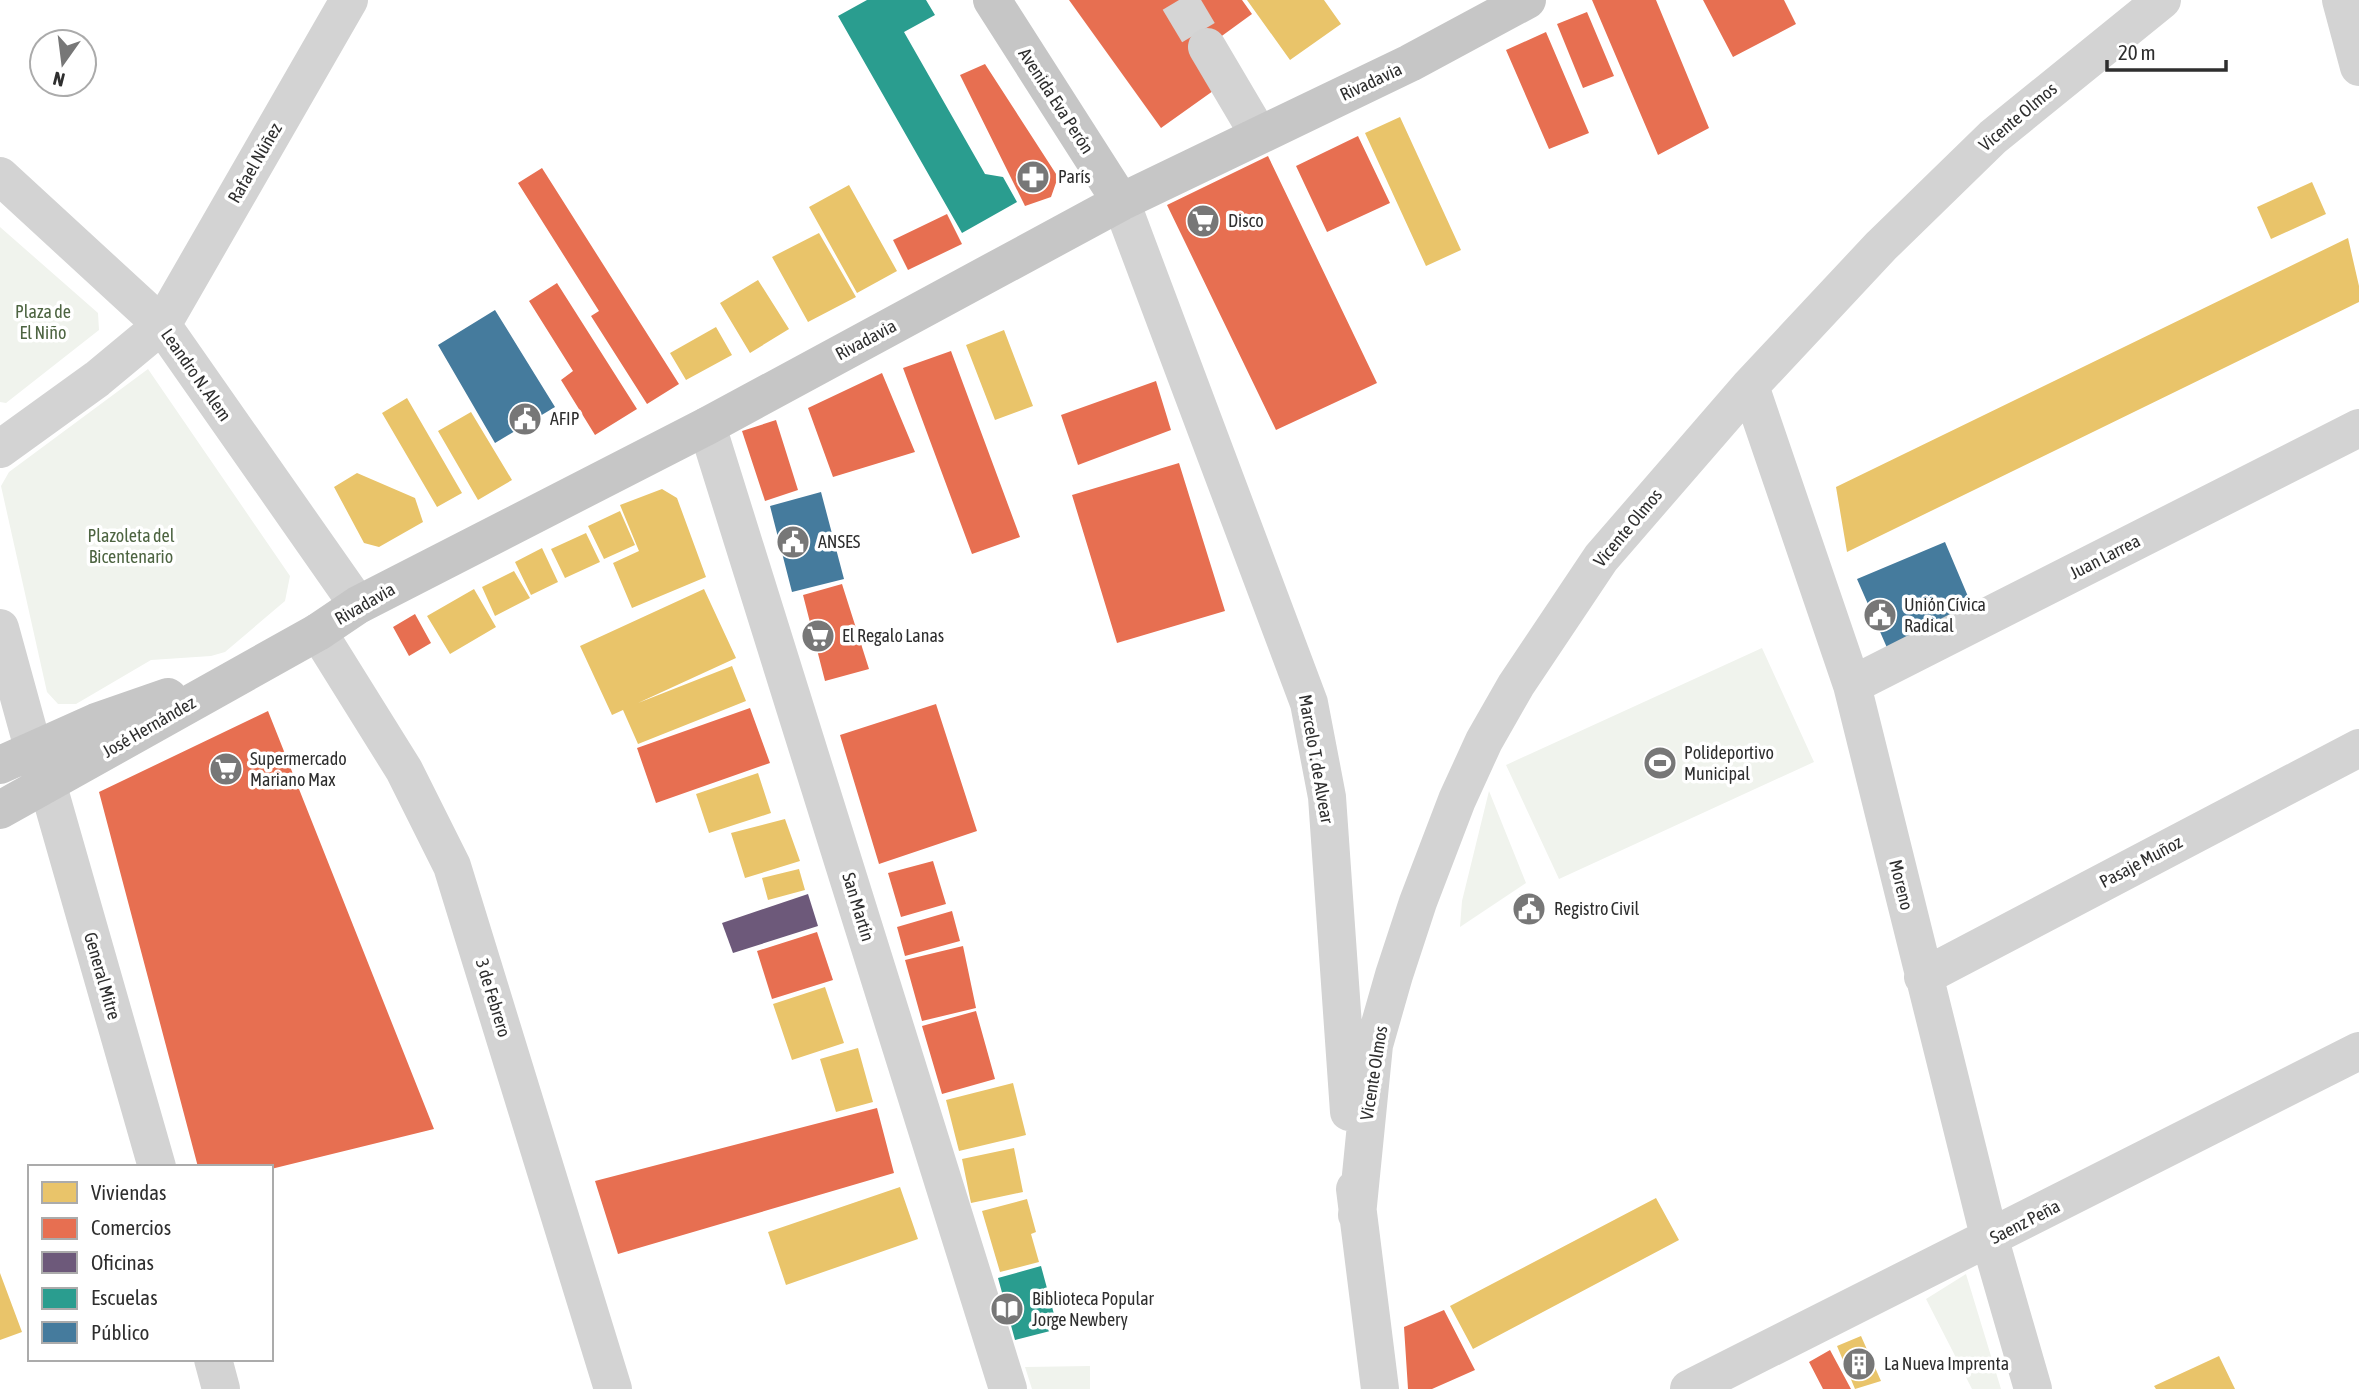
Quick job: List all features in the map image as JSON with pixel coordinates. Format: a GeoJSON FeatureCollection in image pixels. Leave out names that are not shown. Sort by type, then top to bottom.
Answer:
{"type":"FeatureCollection","features":[{"type":"Feature","properties":{"kind":"main road","name":"Avenida Eva Perón"},"geometry":{"type":"LineString","coordinates":[[992,0],[1121,202]]}},
{"type":"Feature","properties":{"kind":"main road","name":"Rivadavia"},"geometry":{"type":"LineString","coordinates":[[211,691],[318,632],[358,605],[707,426],[1121,202],[1410,63],[1527,0]]}},
{"type":"Feature","properties":{"kind":"main road","name":"José Hernández"},"geometry":{"type":"LineString","coordinates":[[16,757],[157,699],[211,691]]}},
{"type":"Feature","properties":{"kind":"main road","name":"José Hernández"},"geometry":{"type":"LineString","coordinates":[[0,810],[48,786],[211,691]]}},
{"type":"Feature","properties":{"kind":"street","name":"Rafael Núñez"},"geometry":{"type":"LineString","coordinates":[[162,325],[349,0]]}},
{"type":"Feature","properties":{"kind":"street","name":"Vicente Olmos"},"geometry":{"type":"LineString","coordinates":[[1356,1215],[1374,1045],[1418,902],[1457,800],[1484,741],[1516,685],[1601,558],[1750,386],[1881,246],[1993,137],[2162,0]]}},
{"type":"Feature","properties":{"kind":"street"},"geometry":{"type":"LineString","coordinates":[[2341,0],[2359,66]]}},
{"type":"Feature","properties":{"kind":"street"},"geometry":{"type":"LineString","coordinates":[[1207,47],[1259,135]]}},
{"type":"Feature","properties":{"kind":"street","name":"Leandro N. Alem"},"geometry":{"type":"LineString","coordinates":[[0,176],[162,325],[358,605]]}},
{"type":"Feature","properties":{"kind":"street","name":"Marcelo T. de Alvear"},"geometry":{"type":"LineString","coordinates":[[1121,202],[1309,703],[1327,797],[1356,1215],[1380,1389]]}},
{"type":"Feature","properties":{"kind":"street"},"geometry":{"type":"LineString","coordinates":[[0,449],[97,379],[162,325]]}},
{"type":"Feature","properties":{"kind":"street","name":"Moreno"},"geometry":{"type":"LineString","coordinates":[[1750,386],[1852,685],[1990,1240],[2033,1389]]}},
{"type":"Feature","properties":{"kind":"street","name":"San Martín"},"geometry":{"type":"LineString","coordinates":[[707,426],[1008,1389]]}},
{"type":"Feature","properties":{"kind":"street","name":"Juan Larrea"},"geometry":{"type":"LineString","coordinates":[[1852,685],[2359,428]]}},
{"type":"Feature","properties":{"kind":"street","name":"General Mitre"},"geometry":{"type":"LineString","coordinates":[[0,628],[16,757],[48,786],[156,1165]]}},
{"type":"Feature","properties":{"kind":"street","name":"3 de Febrero"},"geometry":{"type":"LineString","coordinates":[[318,632],[404,770],[452,866],[613,1389]]}},
{"type":"Feature","properties":{"kind":"street","name":"Pasaje Muñoz"},"geometry":{"type":"LineString","coordinates":[[1923,977],[2359,748]]}},
{"type":"Feature","properties":{"kind":"street","name":"Saenz Peña"},"geometry":{"type":"LineString","coordinates":[[1689,1389],[1990,1240],[2359,1051]]}},
{"type":"Feature","properties":{"kind":"street"},"geometry":{"type":"LineString","coordinates":[[214,1361],[221,1389]]}},
{"type":"Feature","properties":{"kind":"green space","name":"Plaza de El Niño"},"geometry":{"type":"Polygon","coordinates":[[[0,227],[98,313],[99,330],[6,403],[0,402],[0,227]]]}},
{"type":"Feature","properties":{"kind":"green space","name":"Plazoleta del Bicentenario"},"geometry":{"type":"Polygon","coordinates":[[[148,369],[290,576],[285,601],[225,652],[211,656],[151,660],[76,704],[58,704],[47,692],[1,486],[9,472],[148,369]]]}},
{"type":"Feature","properties":{"kind":"green space","name":"Polideportivo Municipal"},"geometry":{"type":"Polygon","coordinates":[[[1762,648],[1814,762],[1559,879],[1506,765],[1762,648]]]}},
{"type":"Feature","properties":{"kind":"green space"},"geometry":{"type":"Polygon","coordinates":[[[1489,791],[1526,883],[1460,927],[1462,901],[1489,791]]]}},
{"type":"Feature","properties":{"kind":"green space"},"geometry":{"type":"Polygon","coordinates":[[[1966,1274],[2001,1389],[1972,1389],[1926,1299],[1966,1274]]]}},
{"type":"Feature","properties":{"kind":"green space"},"geometry":{"type":"Polygon","coordinates":[[[1090,1366],[1090,1389],[1032,1389],[1025,1367],[1090,1366]]]}},
{"type":"Feature","properties":{"kind":"building: Viviendas"},"geometry":{"type":"Polygon","coordinates":[[[1247,0],[1324,0],[1341,24],[1290,60],[1247,0]]]}},
{"type":"Feature","properties":{"kind":"building: Viviendas"},"geometry":{"type":"Polygon","coordinates":[[[1400,117],[1461,250],[1426,266],[1365,133],[1400,117]]]}},
{"type":"Feature","properties":{"kind":"building: Viviendas"},"geometry":{"type":"Polygon","coordinates":[[[2312,182],[2326,214],[2271,239],[2257,207],[2312,182]]]}},
{"type":"Feature","properties":{"kind":"building: Viviendas"},"geometry":{"type":"Polygon","coordinates":[[[849,185],[897,271],[857,293],[809,207],[849,185]]]}},
{"type":"Feature","properties":{"kind":"building: Viviendas"},"geometry":{"type":"Polygon","coordinates":[[[819,233],[856,297],[808,322],[772,257],[819,233]]]}},
{"type":"Feature","properties":{"kind":"building: Viviendas"},"geometry":{"type":"Polygon","coordinates":[[[2348,238],[2359,286],[2359,302],[1847,552],[1836,487],[2348,238]]]}},
{"type":"Feature","properties":{"kind":"building: Viviendas"},"geometry":{"type":"Polygon","coordinates":[[[758,280],[789,329],[750,353],[720,303],[758,280]]]}},
{"type":"Feature","properties":{"kind":"building: Viviendas"},"geometry":{"type":"Polygon","coordinates":[[[716,327],[732,355],[686,380],[670,353],[716,327]]]}},
{"type":"Feature","properties":{"kind":"building: Viviendas"},"geometry":{"type":"Polygon","coordinates":[[[1004,330],[1033,406],[995,420],[966,345],[1004,330]]]}},
{"type":"Feature","properties":{"kind":"building: Viviendas"},"geometry":{"type":"Polygon","coordinates":[[[407,398],[462,493],[437,507],[382,413],[407,398]]]}},
{"type":"Feature","properties":{"kind":"building: Viviendas"},"geometry":{"type":"Polygon","coordinates":[[[471,412],[512,480],[478,500],[438,431],[471,412]]]}},
{"type":"Feature","properties":{"kind":"building: Viviendas"},"geometry":{"type":"Polygon","coordinates":[[[357,473],[415,498],[423,522],[379,547],[364,543],[334,487],[357,473]]]}},
{"type":"Feature","properties":{"kind":"building: Viviendas"},"geometry":{"type":"Polygon","coordinates":[[[662,489],[677,498],[706,577],[632,608],[613,563],[639,551],[620,505],[662,489]]]}},
{"type":"Feature","properties":{"kind":"building: Viviendas"},"geometry":{"type":"Polygon","coordinates":[[[620,511],[635,545],[604,559],[588,526],[620,511]]]}},
{"type":"Feature","properties":{"kind":"building: Viviendas"},"geometry":{"type":"Polygon","coordinates":[[[586,533],[600,562],[565,578],[551,549],[586,533]]]}},
{"type":"Feature","properties":{"kind":"building: Viviendas"},"geometry":{"type":"Polygon","coordinates":[[[542,548],[558,582],[531,595],[515,562],[542,548]]]}},
{"type":"Feature","properties":{"kind":"building: Viviendas"},"geometry":{"type":"Polygon","coordinates":[[[514,571],[530,598],[495,616],[482,587],[514,571]]]}},
{"type":"Feature","properties":{"kind":"building: Viviendas"},"geometry":{"type":"Polygon","coordinates":[[[474,589],[496,627],[450,654],[427,616],[474,589]]]}},
{"type":"Feature","properties":{"kind":"building: Viviendas"},"geometry":{"type":"Polygon","coordinates":[[[704,589],[736,658],[638,703],[732,666],[746,701],[638,744],[623,710],[612,715],[580,646],[704,589]]]}},
{"type":"Feature","properties":{"kind":"building: Viviendas"},"geometry":{"type":"Polygon","coordinates":[[[758,773],[771,813],[709,833],[696,794],[758,773]]]}},
{"type":"Feature","properties":{"kind":"building: Viviendas"},"geometry":{"type":"Polygon","coordinates":[[[785,819],[800,861],[745,878],[731,833],[785,819]]]}},
{"type":"Feature","properties":{"kind":"building: Viviendas"},"geometry":{"type":"Polygon","coordinates":[[[799,869],[805,890],[768,900],[762,878],[799,869]]]}},
{"type":"Feature","properties":{"kind":"building: Viviendas"},"geometry":{"type":"Polygon","coordinates":[[[825,987],[844,1043],[792,1060],[773,1004],[825,987]]]}},
{"type":"Feature","properties":{"kind":"building: Viviendas"},"geometry":{"type":"Polygon","coordinates":[[[858,1048],[873,1102],[836,1112],[820,1059],[858,1048]]]}},
{"type":"Feature","properties":{"kind":"building: Viviendas"},"geometry":{"type":"Polygon","coordinates":[[[1013,1083],[1026,1135],[959,1151],[946,1100],[1013,1083]]]}},
{"type":"Feature","properties":{"kind":"building: Viviendas"},"geometry":{"type":"Polygon","coordinates":[[[1014,1148],[1023,1192],[971,1203],[962,1159],[1014,1148]]]}},
{"type":"Feature","properties":{"kind":"building: Viviendas"},"geometry":{"type":"Polygon","coordinates":[[[900,1187],[918,1239],[786,1285],[768,1232],[900,1187]]]}},
{"type":"Feature","properties":{"kind":"building: Viviendas"},"geometry":{"type":"Polygon","coordinates":[[[1656,1198],[1679,1240],[1473,1349],[1450,1306],[1656,1198]]]}},
{"type":"Feature","properties":{"kind":"building: Viviendas"},"geometry":{"type":"Polygon","coordinates":[[[1027,1199],[1036,1232],[1031,1234],[1039,1262],[1000,1272],[982,1211],[1027,1199]]]}},
{"type":"Feature","properties":{"kind":"building: Viviendas"},"geometry":{"type":"Polygon","coordinates":[[[0,1273],[22,1332],[0,1340],[0,1273]]]}},
{"type":"Feature","properties":{"kind":"building: Viviendas","name":"La Nueva Imprenta"},"geometry":{"type":"Polygon","coordinates":[[[1861,1336],[1881,1381],[1855,1389],[1837,1346],[1861,1336]]]}},
{"type":"Feature","properties":{"kind":"building: Viviendas"},"geometry":{"type":"Polygon","coordinates":[[[2219,1356],[2235,1389],[2156,1389],[2154,1386],[2219,1356]]]}},
{"type":"Feature","properties":{"kind":"building: Comercios"},"geometry":{"type":"Polygon","coordinates":[[[1069,0],[1242,0],[1252,14],[1197,54],[1220,86],[1161,128],[1069,0]]]}},
{"type":"Feature","properties":{"kind":"building: Comercios"},"geometry":{"type":"Polygon","coordinates":[[[1592,0],[1656,0],[1709,128],[1658,155],[1592,0]]]}},
{"type":"Feature","properties":{"kind":"building: Comercios"},"geometry":{"type":"Polygon","coordinates":[[[1703,0],[1784,0],[1796,24],[1733,57],[1703,0]]]}},
{"type":"Feature","properties":{"kind":"building: Comercios"},"geometry":{"type":"Polygon","coordinates":[[[1587,12],[1614,76],[1583,88],[1557,24],[1587,12]]]}},
{"type":"Feature","properties":{"kind":"building: Comercios"},"geometry":{"type":"Polygon","coordinates":[[[1546,32],[1589,133],[1549,149],[1506,50],[1546,32]]]}},
{"type":"Feature","properties":{"kind":"building: Comercios"},"geometry":{"type":"Polygon","coordinates":[[[985,64],[1058,177],[1051,197],[1025,206],[960,75],[985,64]]]}},
{"type":"Feature","properties":{"kind":"building: Comercios"},"geometry":{"type":"Polygon","coordinates":[[[1358,136],[1390,203],[1327,232],[1296,166],[1358,136]]]}},
{"type":"Feature","properties":{"kind":"building: Comercios"},"geometry":{"type":"Polygon","coordinates":[[[1268,156],[1377,383],[1276,430],[1167,205],[1268,156]]]}},
{"type":"Feature","properties":{"kind":"building: Comercios"},"geometry":{"type":"Polygon","coordinates":[[[542,168],[679,384],[647,404],[591,316],[599,311],[518,183],[542,168]]]}},
{"type":"Feature","properties":{"kind":"building: Comercios"},"geometry":{"type":"Polygon","coordinates":[[[947,214],[962,244],[908,270],[893,240],[947,214]]]}},
{"type":"Feature","properties":{"kind":"building: Comercios"},"geometry":{"type":"Polygon","coordinates":[[[557,283],[637,409],[595,435],[561,380],[573,371],[529,301],[557,283]]]}},
{"type":"Feature","properties":{"kind":"building: Comercios"},"geometry":{"type":"Polygon","coordinates":[[[951,351],[1020,537],[972,554],[903,368],[951,351]]]}},
{"type":"Feature","properties":{"kind":"building: Comercios"},"geometry":{"type":"Polygon","coordinates":[[[882,373],[915,452],[833,477],[808,408],[882,373]]]}},
{"type":"Feature","properties":{"kind":"building: Comercios"},"geometry":{"type":"Polygon","coordinates":[[[1156,381],[1171,430],[1078,465],[1061,415],[1156,381]]]}},
{"type":"Feature","properties":{"kind":"building: Comercios"},"geometry":{"type":"Polygon","coordinates":[[[776,420],[798,490],[765,501],[742,431],[776,420]]]}},
{"type":"Feature","properties":{"kind":"building: Comercios"},"geometry":{"type":"Polygon","coordinates":[[[1179,463],[1225,611],[1117,643],[1072,495],[1179,463]]]}},
{"type":"Feature","properties":{"kind":"building: Comercios"},"geometry":{"type":"Polygon","coordinates":[[[842,584],[869,669],[825,681],[803,595],[842,584]]]}},
{"type":"Feature","properties":{"kind":"building: Comercios"},"geometry":{"type":"Polygon","coordinates":[[[415,614],[431,643],[409,656],[393,627],[415,614]]]}},
{"type":"Feature","properties":{"kind":"building: Comercios"},"geometry":{"type":"Polygon","coordinates":[[[936,704],[977,831],[879,864],[840,735],[936,704]]]}},
{"type":"Feature","properties":{"kind":"building: Comercios"},"geometry":{"type":"Polygon","coordinates":[[[750,708],[770,763],[656,803],[637,748],[750,708]]]}},
{"type":"Feature","properties":{"kind":"building: Comercios"},"geometry":{"type":"Polygon","coordinates":[[[268,711],[434,1129],[273,1169],[273,1165],[197,1165],[99,792],[268,711]]]}},
{"type":"Feature","properties":{"kind":"building: Comercios"},"geometry":{"type":"Polygon","coordinates":[[[933,861],[946,904],[901,917],[888,873],[933,861]]]}},
{"type":"Feature","properties":{"kind":"building: Comercios"},"geometry":{"type":"Polygon","coordinates":[[[952,911],[960,941],[905,956],[897,927],[952,911]]]}},
{"type":"Feature","properties":{"kind":"building: Comercios"},"geometry":{"type":"Polygon","coordinates":[[[817,932],[833,980],[772,999],[757,951],[817,932]]]}},
{"type":"Feature","properties":{"kind":"building: Comercios"},"geometry":{"type":"Polygon","coordinates":[[[963,946],[976,1008],[922,1021],[905,960],[963,946]]]}},
{"type":"Feature","properties":{"kind":"building: Comercios"},"geometry":{"type":"Polygon","coordinates":[[[976,1011],[995,1079],[942,1094],[922,1026],[976,1011]]]}},
{"type":"Feature","properties":{"kind":"building: Comercios"},"geometry":{"type":"Polygon","coordinates":[[[877,1108],[894,1173],[618,1254],[595,1181],[877,1108]]]}},
{"type":"Feature","properties":{"kind":"building: Comercios"},"geometry":{"type":"Polygon","coordinates":[[[1444,1310],[1475,1370],[1432,1389],[1408,1389],[1404,1327],[1444,1310]]]}},
{"type":"Feature","properties":{"kind":"building: Comercios"},"geometry":{"type":"Polygon","coordinates":[[[1830,1350],[1851,1389],[1823,1389],[1809,1362],[1830,1350]]]}},
{"type":"Feature","properties":{"kind":"building: Oficinas"},"geometry":{"type":"Polygon","coordinates":[[[808,894],[818,926],[733,953],[722,923],[808,894]]]}},
{"type":"Feature","properties":{"kind":"building: Escuelas"},"geometry":{"type":"Polygon","coordinates":[[[867,0],[926,0],[935,15],[904,32],[985,174],[1003,177],[1017,202],[962,233],[838,16],[867,0]]]}},
{"type":"Feature","properties":{"kind":"building: Escuelas"},"geometry":{"type":"Polygon","coordinates":[[[1041,1266],[1058,1329],[1015,1340],[998,1278],[1041,1266]]]}},
{"type":"Feature","properties":{"kind":"building: Público"},"geometry":{"type":"Polygon","coordinates":[[[495,310],[555,407],[495,443],[438,345],[495,310]]]}},
{"type":"Feature","properties":{"kind":"building: Público"},"geometry":{"type":"Polygon","coordinates":[[[821,492],[844,579],[792,592],[770,506],[821,492]]]}},
{"type":"Feature","properties":{"kind":"building: Público"},"geometry":{"type":"Polygon","coordinates":[[[1945,542],[1975,613],[1888,650],[1857,579],[1945,542]]]}},
{"type":"Feature","properties":{"kind":"tunnel"},"geometry":{"type":"LineString","coordinates":[[1179,0],[1207,47]]}},
{"type":"Feature","properties":{"kind":"place","name":"París"},"geometry":{"type":"Point","coordinates":[1033,177]}},
{"type":"Feature","properties":{"kind":"place","name":"Disco"},"geometry":{"type":"Point","coordinates":[1203,221]}},
{"type":"Feature","properties":{"kind":"place","name":"AFIP"},"geometry":{"type":"Point","coordinates":[525,419]}},
{"type":"Feature","properties":{"kind":"place","name":"ANSES"},"geometry":{"type":"Point","coordinates":[793,542]}},
{"type":"Feature","properties":{"kind":"place","name":"Unión Cívica Radical"},"geometry":{"type":"Point","coordinates":[1880,615]}},
{"type":"Feature","properties":{"kind":"place","name":"El Regalo Lanas"},"geometry":{"type":"Point","coordinates":[818,636]}},
{"type":"Feature","properties":{"kind":"place","name":"Polideportivo Municipal"},"geometry":{"type":"Point","coordinates":[1660,763]}},
{"type":"Feature","properties":{"kind":"place","name":"Supermercado Mariano Max"},"geometry":{"type":"Point","coordinates":[226,769]}},
{"type":"Feature","properties":{"kind":"place","name":"Registro Civil"},"geometry":{"type":"Point","coordinates":[1529,909]}},
{"type":"Feature","properties":{"kind":"place","name":"Biblioteca Popular Jorge Newbery"},"geometry":{"type":"Point","coordinates":[1007,1309]}},
{"type":"Feature","properties":{"kind":"place","name":"La Nueva Imprenta"},"geometry":{"type":"Point","coordinates":[1859,1364]}}]}
